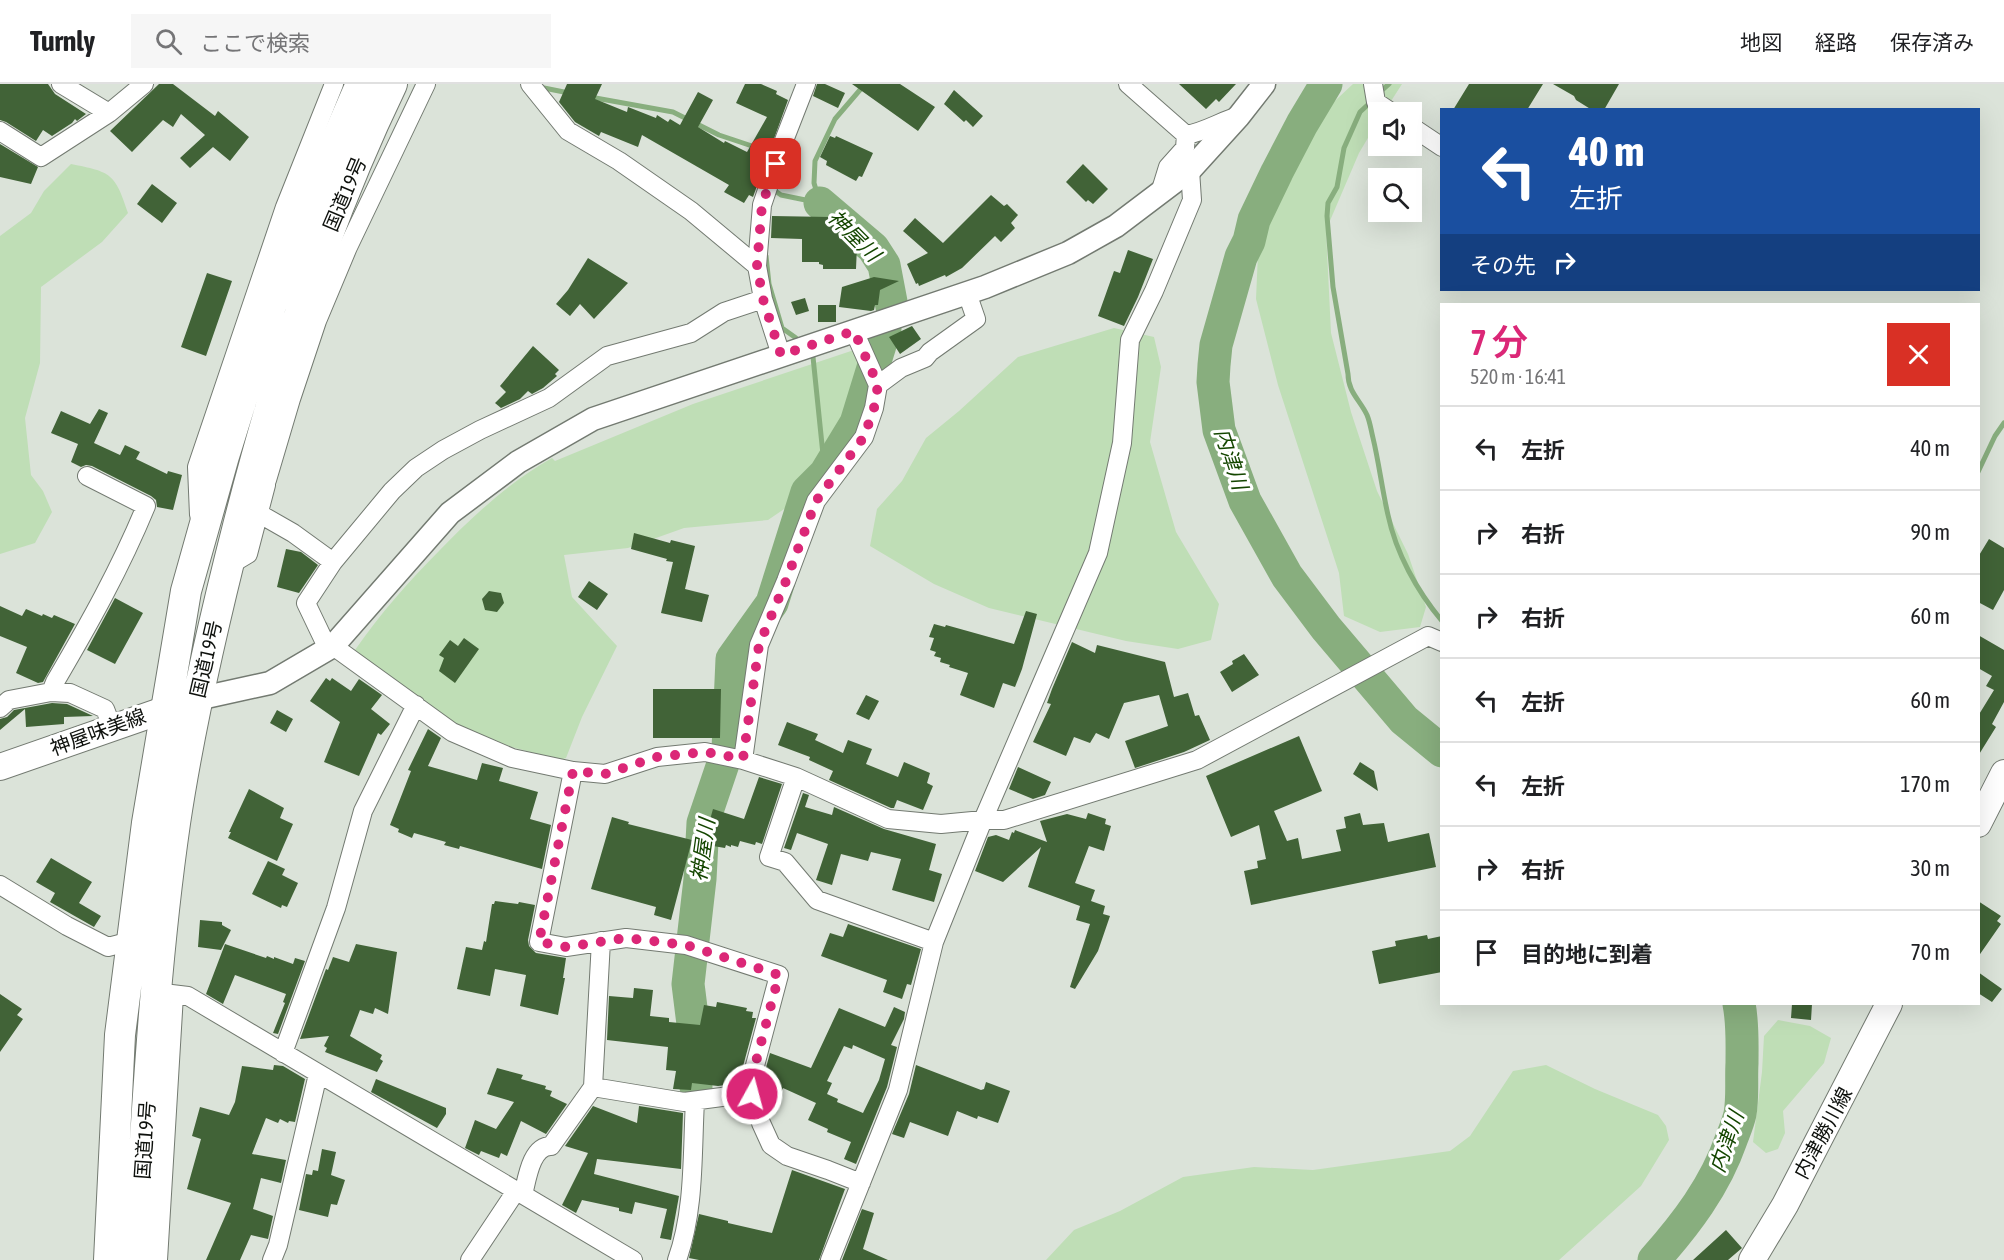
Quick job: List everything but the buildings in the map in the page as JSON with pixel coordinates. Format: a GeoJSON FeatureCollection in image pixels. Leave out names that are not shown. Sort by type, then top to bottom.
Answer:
{"type":"FeatureCollection","features":[{"type":"Feature","properties":{"kind":"highway","name":"国道19号"},"geometry":{"type":"LineString","coordinates":[[109,1260],[120,1035],[120,944],[147,824],[186,591],[224,456],[271,305],[319,180],[361,84]]}},
{"type":"Feature","properties":{"kind":"highway","name":"国道19号"},"geometry":{"type":"LineString","coordinates":[[137,1260],[165,994],[175,824],[197,699],[228,566],[251,511],[290,340],[337,210],[392,84]]}},
{"type":"Feature","properties":{"kind":"highway"},"geometry":{"type":"LineString","coordinates":[[318,262],[348,247]]}},
{"type":"Feature","properties":{"kind":"main road","name":"神屋味美線"},"geometry":{"type":"LineString","coordinates":[[0,767],[166,707],[197,699]]}},
{"type":"Feature","properties":{"kind":"main road"},"geometry":{"type":"LineString","coordinates":[[1980,820],[2004,773]]}},
{"type":"Feature","properties":{"kind":"main road","name":"内津勝川線"},"geometry":{"type":"LineString","coordinates":[[1752,1260],[1785,1205],[1888,1005]]}},
{"type":"Feature","properties":{"kind":"street"},"geometry":{"type":"LineString","coordinates":[[61,84],[109,113]]}},
{"type":"Feature","properties":{"kind":"street"},"geometry":{"type":"LineString","coordinates":[[0,131],[41,157],[109,113],[144,84]]}},
{"type":"Feature","properties":{"kind":"street"},"geometry":{"type":"LineString","coordinates":[[200,541],[197,467],[285,207],[334,84]]}},
{"type":"Feature","properties":{"kind":"street"},"geometry":{"type":"LineString","coordinates":[[333,562],[293,533],[251,511],[267,480],[313,332],[348,247],[426,84]]}},
{"type":"Feature","properties":{"kind":"street"},"geometry":{"type":"LineString","coordinates":[[530,84],[568,131],[619,161],[691,211],[757,266]]}},
{"type":"Feature","properties":{"kind":"street"},"geometry":{"type":"LineString","coordinates":[[781,355],[763,299],[757,266],[762,205],[806,84]]}},
{"type":"Feature","properties":{"kind":"street"},"geometry":{"type":"LineString","coordinates":[[1128,84],[1186,135]]}},
{"type":"Feature","properties":{"kind":"street"},"geometry":{"type":"LineString","coordinates":[[197,699],[270,683],[331,647],[450,513],[518,462],[593,418],[967,293],[1068,253],[1116,226],[1190,170],[1239,116],[1264,84]]}},
{"type":"Feature","properties":{"kind":"street"},"geometry":{"type":"LineString","coordinates":[[1374,84],[1376,102]]}},
{"type":"Feature","properties":{"kind":"street"},"geometry":{"type":"LineString","coordinates":[[1186,135],[1198,133],[1221,121],[1239,116]]}},
{"type":"Feature","properties":{"kind":"street"},"geometry":{"type":"LineString","coordinates":[[1422,134],[1440,146]]}},
{"type":"Feature","properties":{"kind":"street"},"geometry":{"type":"LineString","coordinates":[[1160,193],[1168,167],[1185,148],[1186,135]]}},
{"type":"Feature","properties":{"kind":"street"},"geometry":{"type":"LineString","coordinates":[[830,1260],[898,1090],[934,942],[983,820],[1098,553],[1122,443],[1130,340],[1154,291],[1192,200],[1190,170]]}},
{"type":"Feature","properties":{"kind":"street"},"geometry":{"type":"LineString","coordinates":[[874,377],[925,358],[976,319],[967,293]]}},
{"type":"Feature","properties":{"kind":"street"},"geometry":{"type":"LineString","coordinates":[[763,299],[724,312],[691,333],[607,356],[549,398],[480,430],[416,468],[393,491],[333,562],[306,603],[331,647],[452,732],[512,758],[573,771],[605,774],[657,757],[705,752],[743,759],[796,777],[888,819],[941,824],[1004,820],[1197,760],[1428,636],[1440,641]]}},
{"type":"Feature","properties":{"kind":"street"},"geometry":{"type":"LineString","coordinates":[[743,759],[759,645],[816,501],[864,437],[874,408],[874,377],[854,331]]}},
{"type":"Feature","properties":{"kind":"street"},"geometry":{"type":"LineString","coordinates":[[51,692],[107,592],[146,506],[87,476]]}},
{"type":"Feature","properties":{"kind":"street"},"geometry":{"type":"LineString","coordinates":[[0,708],[9,700],[51,692],[70,693],[105,709],[112,727]]}},
{"type":"Feature","properties":{"kind":"street"},"geometry":{"type":"LineString","coordinates":[[284,1053],[336,908],[363,811],[416,705]]}},
{"type":"Feature","properties":{"kind":"street"},"geometry":{"type":"LineString","coordinates":[[573,771],[539,942],[566,947],[626,938],[686,945],[779,975],[753,1073],[752,1094],[771,1144],[788,1156],[861,1183]]}},
{"type":"Feature","properties":{"kind":"street"},"geometry":{"type":"LineString","coordinates":[[796,777],[769,857],[785,862],[817,900],[934,942]]}},
{"type":"Feature","properties":{"kind":"street"},"geometry":{"type":"LineString","coordinates":[[0,885],[68,926],[120,944]]}},
{"type":"Feature","properties":{"kind":"street"},"geometry":{"type":"LineString","coordinates":[[471,1260],[519,1193],[535,1154],[546,1146],[551,1146],[593,1087],[601,941]]}},
{"type":"Feature","properties":{"kind":"street"},"geometry":{"type":"LineString","coordinates":[[158,1260],[165,994],[188,996],[633,1260]]}},
{"type":"Feature","properties":{"kind":"street"},"geometry":{"type":"LineString","coordinates":[[272,1260],[278,1245],[318,1074]]}},
{"type":"Feature","properties":{"kind":"street"},"geometry":{"type":"LineString","coordinates":[[593,1087],[684,1102],[752,1094]]}},
{"type":"Feature","properties":{"kind":"street"},"geometry":{"type":"LineString","coordinates":[[677,1260],[689,1204],[695,1101]]}},
{"type":"Feature","properties":{"kind":"green space"},"geometry":{"type":"Polygon","coordinates":[[[1353,84],[1402,84],[1390,102],[1368,102],[1368,138],[1359,153],[1326,230],[1331,333],[1351,412],[1377,491],[1408,554],[1426,607],[1420,627],[1380,632],[1344,616],[1339,573],[1278,385],[1256,299],[1259,231],[1307,127],[1353,84]]]}},
{"type":"Feature","properties":{"kind":"green space"},"geometry":{"type":"Polygon","coordinates":[[[71,164],[95,169],[110,176],[119,190],[128,213],[102,242],[41,287],[40,363],[25,418],[31,475],[43,491],[52,512],[35,543],[0,554],[0,236],[31,213],[44,191],[71,164]]]}},
{"type":"Feature","properties":{"kind":"green space"},"geometry":{"type":"Polygon","coordinates":[[[1114,328],[1154,337],[1161,367],[1150,442],[1176,532],[1219,604],[1211,640],[1178,649],[1126,641],[989,608],[934,584],[870,546],[877,509],[902,481],[926,438],[1018,357],[1114,328]]]}},
{"type":"Feature","properties":{"kind":"green space"},"geometry":{"type":"Polygon","coordinates":[[[875,343],[885,360],[868,403],[861,433],[815,488],[768,520],[684,528],[628,548],[564,555],[572,597],[617,646],[582,717],[566,758],[560,760],[486,740],[441,718],[355,650],[405,586],[465,525],[492,500],[536,467],[552,458],[555,461],[693,404],[875,343]]]}},
{"type":"Feature","properties":{"kind":"green space"},"geometry":{"type":"Polygon","coordinates":[[[1778,1020],[1810,1026],[1831,1038],[1824,1063],[1783,1111],[1785,1133],[1778,1149],[1766,1153],[1753,1142],[1764,1036],[1778,1020]]]}},
{"type":"Feature","properties":{"kind":"green space"},"geometry":{"type":"Polygon","coordinates":[[[1546,1065],[1595,1089],[1658,1115],[1666,1126],[1669,1140],[1641,1186],[1559,1260],[1046,1260],[1074,1230],[1120,1211],[1183,1177],[1254,1167],[1313,1170],[1450,1151],[1470,1136],[1513,1071],[1546,1065]]]}},
{"type":"Feature","properties":{"kind":"waterway"},"geometry":{"type":"LineString","coordinates":[[774,190],[781,195],[820,203],[814,183],[815,161],[835,119],[865,84]]}},
{"type":"Feature","properties":{"kind":"waterway","name":"内津川"},"geometry":{"type":"LineString","coordinates":[[1326,84],[1277,172],[1254,220],[1249,241],[1241,257],[1216,345],[1213,382],[1219,430],[1245,501],[1287,576],[1326,628],[1404,720],[1440,749]]}},
{"type":"Feature","properties":{"kind":"waterway"},"geometry":{"type":"LineString","coordinates":[[1379,93],[1389,84]]}},
{"type":"Feature","properties":{"kind":"waterway"},"geometry":{"type":"LineString","coordinates":[[544,88],[569,93]]}},
{"type":"Feature","properties":{"kind":"waterway"},"geometry":{"type":"LineString","coordinates":[[590,97],[673,112],[719,135],[755,147]]}},
{"type":"Feature","properties":{"kind":"waterway"},"geometry":{"type":"LineString","coordinates":[[1373,100],[1360,112],[1344,148],[1337,187],[1328,203],[1333,287],[1349,380],[1352,391],[1369,420],[1396,543],[1424,597],[1440,618]]}},
{"type":"Feature","properties":{"kind":"waterway","name":"神屋川"},"geometry":{"type":"LineString","coordinates":[[820,203],[873,248],[884,265],[892,307]]}},
{"type":"Feature","properties":{"kind":"waterway"},"geometry":{"type":"LineString","coordinates":[[766,256],[769,284],[782,328],[796,338]]}},
{"type":"Feature","properties":{"kind":"waterway","name":"神屋川"},"geometry":{"type":"LineString","coordinates":[[696,1087],[689,1052],[693,1024],[688,984],[700,879],[703,823],[728,749],[732,659],[772,603],[807,492],[825,474],[856,423],[885,329]]}},
{"type":"Feature","properties":{"kind":"waterway"},"geometry":{"type":"LineString","coordinates":[[813,357],[825,474]]}},
{"type":"Feature","properties":{"kind":"waterway"},"geometry":{"type":"LineString","coordinates":[[1980,468],[2004,423]]}},
{"type":"Feature","properties":{"kind":"waterway","name":"内津川"},"geometry":{"type":"LineString","coordinates":[[1654,1260],[1677,1233],[1708,1189],[1737,1124],[1742,1095],[1742,1033],[1739,1005]]}},
{"type":"Feature","properties":{"kind":"route"},"geometry":{"type":"LineString","coordinates":[[752,1094],[753,1073],[779,975],[686,945],[626,938],[566,947],[539,942],[573,771],[605,774],[657,757],[705,752],[743,759],[759,645],[816,501],[864,437],[874,408],[878,385],[854,331],[781,355],[763,299],[757,266],[762,205],[776,164]]}}]}
